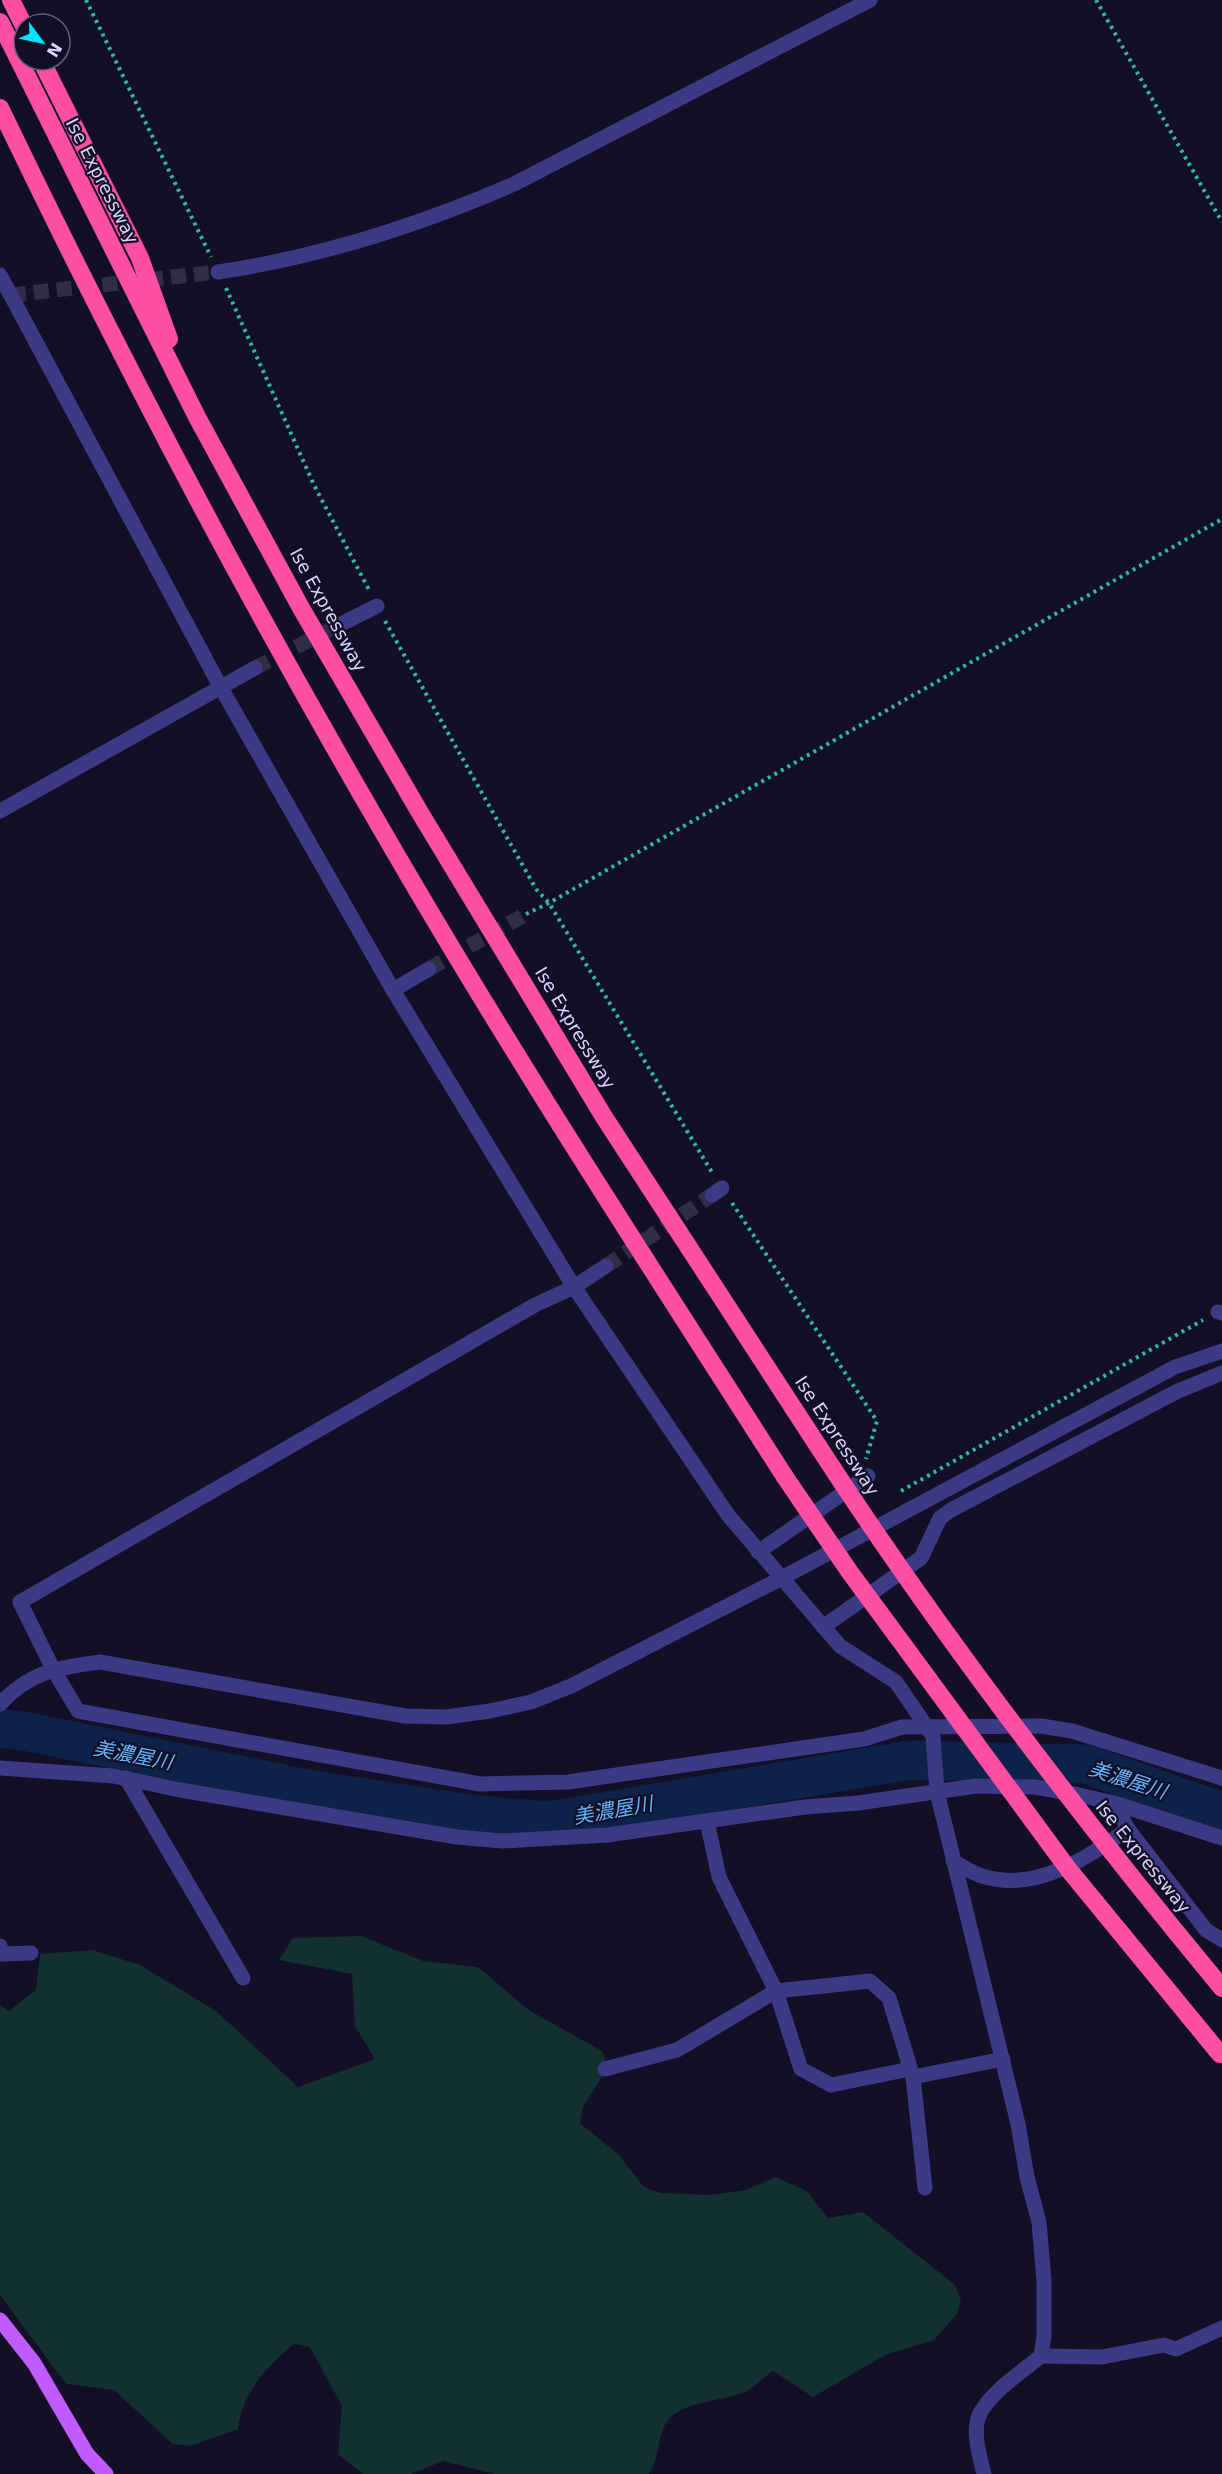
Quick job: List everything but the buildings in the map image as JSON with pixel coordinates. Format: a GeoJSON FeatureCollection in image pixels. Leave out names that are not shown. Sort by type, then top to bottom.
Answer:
{"type":"FeatureCollection","features":[{"type":"Feature","properties":{"kind":"highway","name":"Ise Expressway"},"geometry":{"type":"LineString","coordinates":[[0,22],[197,417],[301,608],[419,812],[604,1117],[883,1547],[1008,1720],[1128,1874],[1222,1988]]}},
{"type":"Feature","properties":{"kind":"highway"},"geometry":{"type":"LineString","coordinates":[[47,72],[140,258],[197,417]]}},
{"type":"Feature","properties":{"kind":"highway"},"geometry":{"type":"LineString","coordinates":[[0,108],[160,427],[262,620],[384,834],[557,1122],[785,1477],[849,1571],[1069,1870],[1221,2055]]}},
{"type":"Feature","properties":{"kind":"highway"},"geometry":{"type":"LineString","coordinates":[[0,124],[28,166]]}},
{"type":"Feature","properties":{"kind":"main road"},"geometry":{"type":"LineString","coordinates":[[0,2320],[34,2363],[87,2454],[106,2474]]}},
{"type":"Feature","properties":{"kind":"street"},"geometry":{"type":"LineString","coordinates":[[218,272],[268,264],[455,210],[514,184],[870,0]]}},
{"type":"Feature","properties":{"kind":"street"},"geometry":{"type":"LineString","coordinates":[[0,275],[5,296],[219,686],[393,990],[574,1287],[728,1515],[823,1627],[850,1654],[896,1682],[930,1731],[937,1785],[952,1861],[1003,2059],[1027,2177],[1039,2222],[1044,2282],[1044,2336],[1041,2356]]}},
{"type":"Feature","properties":{"kind":"street"},"geometry":{"type":"LineString","coordinates":[[345,622],[377,606]]}},
{"type":"Feature","properties":{"kind":"street"},"geometry":{"type":"LineString","coordinates":[[0,811],[219,686],[255,668]]}},
{"type":"Feature","properties":{"kind":"street"},"geometry":{"type":"LineString","coordinates":[[393,990],[429,969]]}},
{"type":"Feature","properties":{"kind":"street"},"geometry":{"type":"LineString","coordinates":[[606,1266],[574,1287],[535,1305],[20,1602],[53,1669],[78,1711],[480,1784],[568,1782],[864,1739],[902,1727],[930,1731],[1041,1726],[1222,1778]]}},
{"type":"Feature","properties":{"kind":"street"},"geometry":{"type":"LineString","coordinates":[[0,1704],[14,1690],[53,1669],[100,1662],[405,1716],[457,1716],[490,1712],[531,1702],[571,1686],[780,1578],[1175,1367],[1222,1351]]}},
{"type":"Feature","properties":{"kind":"street"},"geometry":{"type":"LineString","coordinates":[[823,1627],[921,1558],[940,1518],[951,1510],[1176,1392],[1222,1373]]}},
{"type":"Feature","properties":{"kind":"street"},"geometry":{"type":"LineString","coordinates":[[758,1552],[868,1476]]}},
{"type":"Feature","properties":{"kind":"street"},"geometry":{"type":"LineString","coordinates":[[0,1768],[126,1778],[180,1790],[457,1837],[502,1841],[607,1835],[805,1807],[858,1803],[937,1785],[1035,1787],[1114,1803],[1222,1838]]}},
{"type":"Feature","properties":{"kind":"street"},"geometry":{"type":"LineString","coordinates":[[126,1778],[243,1978]]}},
{"type":"Feature","properties":{"kind":"street"},"geometry":{"type":"LineString","coordinates":[[1114,1803],[1128,1829],[1206,1930],[1222,1940]]}},
{"type":"Feature","properties":{"kind":"street"},"geometry":{"type":"LineString","coordinates":[[707,1821],[719,1877],[776,1991],[801,2069],[831,2085],[1003,2059]]}},
{"type":"Feature","properties":{"kind":"street"},"geometry":{"type":"LineString","coordinates":[[952,1861],[980,1876],[1000,1880],[1032,1879],[1075,1863],[1128,1829]]}},
{"type":"Feature","properties":{"kind":"street"},"geometry":{"type":"LineString","coordinates":[[0,1946],[2,1954],[31,1953]]}},
{"type":"Feature","properties":{"kind":"street"},"geometry":{"type":"LineString","coordinates":[[605,2069],[677,2050],[776,1991],[870,1981],[888,1998],[912,2073],[926,2188]]}},
{"type":"Feature","properties":{"kind":"street"},"geometry":{"type":"LineString","coordinates":[[984,2474],[977,2435],[978,2418],[988,2400],[1041,2356],[1102,2357],[1164,2345],[1176,2349],[1222,2328]]}},
{"type":"Feature","properties":{"kind":"path"},"geometry":{"type":"LineString","coordinates":[[86,0],[218,272],[314,485],[377,606],[536,889],[549,903],[717,1191],[877,1421],[866,1460],[868,1476]]}},
{"type":"Feature","properties":{"kind":"path"},"geometry":{"type":"LineString","coordinates":[[1096,0],[1222,222]]}},
{"type":"Feature","properties":{"kind":"path"},"geometry":{"type":"LineString","coordinates":[[526,914],[1222,519]]}},
{"type":"Feature","properties":{"kind":"path"},"geometry":{"type":"LineString","coordinates":[[896,1494],[1220,1312]]}},
{"type":"Feature","properties":{"kind":"green space"},"geometry":{"type":"Polygon","coordinates":[[[361,1936],[423,1961],[478,1967],[530,2011],[602,2051],[608,2067],[583,2107],[580,2123],[619,2155],[644,2187],[660,2193],[710,2195],[746,2190],[776,2177],[807,2191],[828,2218],[863,2212],[955,2285],[961,2299],[957,2314],[934,2340],[885,2355],[813,2397],[773,2371],[747,2391],[685,2408],[676,2413],[665,2425],[649,2474],[495,2474],[443,2461],[411,2474],[363,2474],[338,2454],[342,2406],[310,2347],[294,2344],[257,2381],[245,2403],[238,2429],[190,2446],[173,2444],[114,2390],[66,2384],[0,2295],[0,2005],[9,2011],[36,1990],[40,1954],[92,1950],[140,1965],[216,2011],[298,2087],[375,2059],[355,2026],[352,1974],[279,1960],[293,1938],[361,1936]]]}},
{"type":"Feature","properties":{"kind":"waterway","name":"美濃屋川"},"geometry":{"type":"LineString","coordinates":[[0,1728],[308,1789],[469,1814],[548,1821],[910,1760],[1086,1764],[1222,1812]]}},
{"type":"Feature","properties":{"kind":"tunnel"},"geometry":{"type":"LineString","coordinates":[[11,295],[218,272]]}},
{"type":"Feature","properties":{"kind":"tunnel"},"geometry":{"type":"LineString","coordinates":[[255,668],[345,622]]}},
{"type":"Feature","properties":{"kind":"tunnel"},"geometry":{"type":"LineString","coordinates":[[429,969],[526,914]]}},
{"type":"Feature","properties":{"kind":"tunnel"},"geometry":{"type":"LineString","coordinates":[[606,1266],[712,1195]]}}]}
